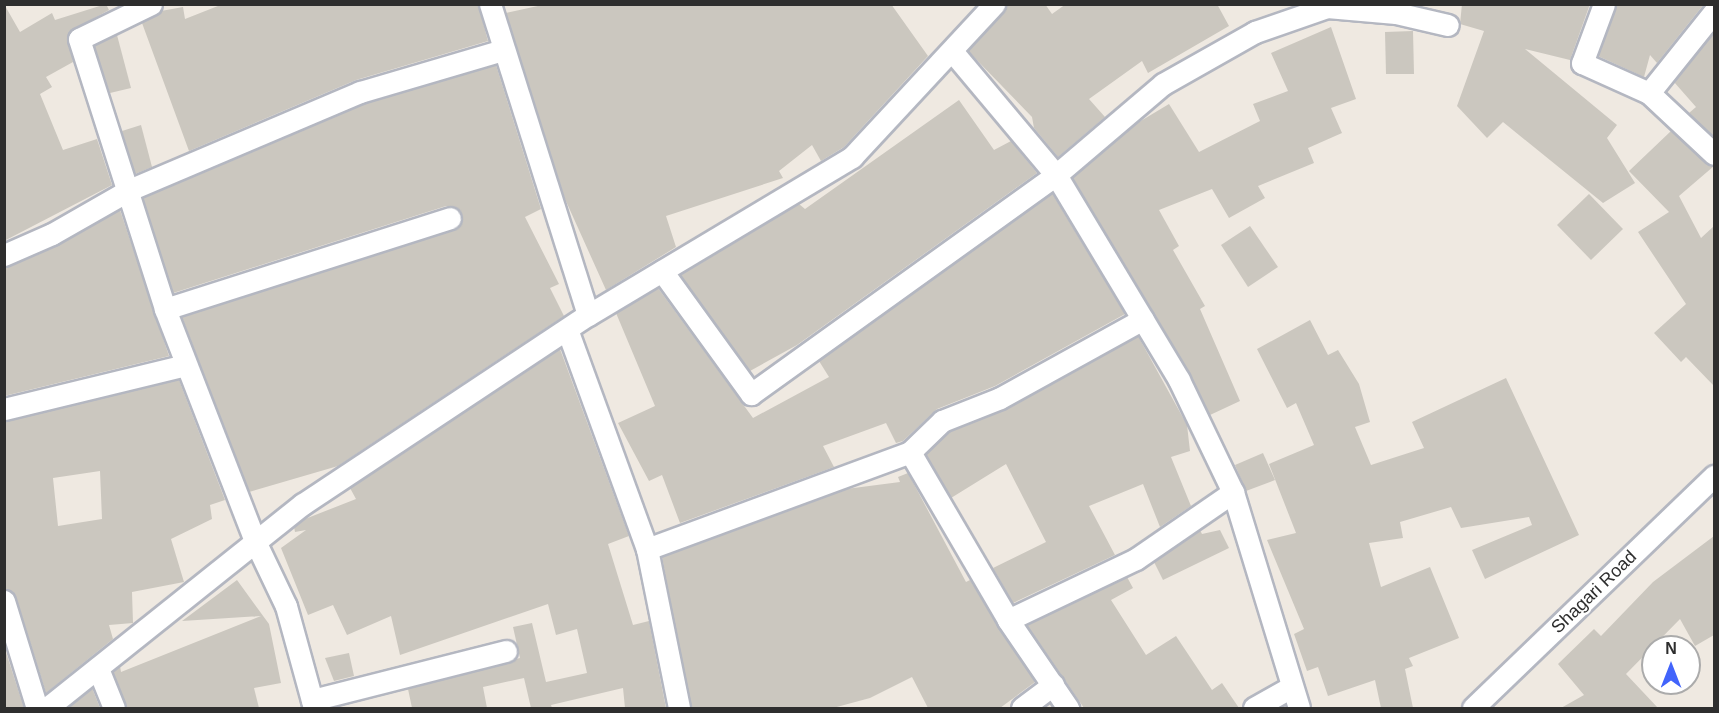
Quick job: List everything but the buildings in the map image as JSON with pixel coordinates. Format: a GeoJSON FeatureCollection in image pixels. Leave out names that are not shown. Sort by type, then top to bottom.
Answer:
{"type":"FeatureCollection","features":[{"type":"Feature","properties":{"kind":"street"},"geometry":{"type":"LineString","coordinates":[[151,4],[79,39],[129,190],[165,309],[254,539],[286,606],[313,704],[506,651]]}},
{"type":"Feature","properties":{"kind":"street"},"geometry":{"type":"LineString","coordinates":[[490,4],[502,50],[588,315]]}},
{"type":"Feature","properties":{"kind":"street"},"geometry":{"type":"LineString","coordinates":[[47,708],[99,671],[254,539],[568,332],[588,315],[852,157],[994,4]]}},
{"type":"Feature","properties":{"kind":"street"},"geometry":{"type":"LineString","coordinates":[[1604,4],[1582,63],[1649,93],[1714,154]]}},
{"type":"Feature","properties":{"kind":"street"},"geometry":{"type":"LineString","coordinates":[[662,271],[751,394],[1056,175],[1162,84],[1255,32],[1327,7],[1396,8],[1448,26]]}},
{"type":"Feature","properties":{"kind":"street"},"geometry":{"type":"LineString","coordinates":[[1649,93],[1714,12]]}},
{"type":"Feature","properties":{"kind":"street"},"geometry":{"type":"LineString","coordinates":[[4,255],[52,234],[129,190],[360,92],[502,50]]}},
{"type":"Feature","properties":{"kind":"street"},"geometry":{"type":"LineString","coordinates":[[952,51],[1056,175],[1179,380],[1233,492],[1299,708]]}},
{"type":"Feature","properties":{"kind":"street"},"geometry":{"type":"LineString","coordinates":[[165,309],[450,218]]}},
{"type":"Feature","properties":{"kind":"street"},"geometry":{"type":"LineString","coordinates":[[647,549],[910,452],[942,421],[1000,398],[1143,319]]}},
{"type":"Feature","properties":{"kind":"street"},"geometry":{"type":"LineString","coordinates":[[568,332],[647,549],[678,708]]}},
{"type":"Feature","properties":{"kind":"street"},"geometry":{"type":"LineString","coordinates":[[4,409],[186,364]]}},
{"type":"Feature","properties":{"kind":"street"},"geometry":{"type":"LineString","coordinates":[[910,452],[1008,620],[1068,708]]}},
{"type":"Feature","properties":{"kind":"street","name":"Shagari Road"},"geometry":{"type":"LineString","coordinates":[[1473,708],[1714,476]]}},
{"type":"Feature","properties":{"kind":"street"},"geometry":{"type":"LineString","coordinates":[[1008,620],[1136,559],[1233,492]]}},
{"type":"Feature","properties":{"kind":"street"},"geometry":{"type":"LineString","coordinates":[[4,601],[37,708]]}},
{"type":"Feature","properties":{"kind":"street"},"geometry":{"type":"LineString","coordinates":[[99,671],[114,708]]}},
{"type":"Feature","properties":{"kind":"street"},"geometry":{"type":"LineString","coordinates":[[1022,708],[1053,685]]}},
{"type":"Feature","properties":{"kind":"street"},"geometry":{"type":"LineString","coordinates":[[1254,708],[1292,687]]}}]}
